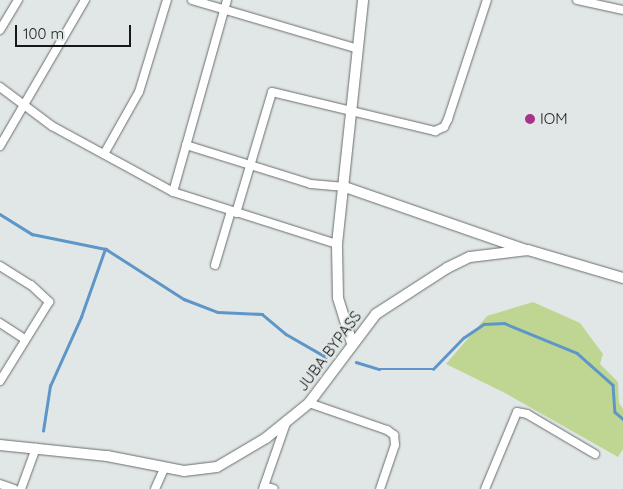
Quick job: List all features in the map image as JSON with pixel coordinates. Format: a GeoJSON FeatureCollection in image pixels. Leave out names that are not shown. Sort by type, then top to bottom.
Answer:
{"type":"FeatureCollection","features":[{"type":"Feature","properties":{"kind":"main road"},"geometry":{"type":"LineString","coordinates":[[352,343],[338,298],[336,244],[345,187],[363,0]]}},
{"type":"Feature","properties":{"kind":"main road"},"geometry":{"type":"LineString","coordinates":[[345,187],[528,250]]}},
{"type":"Feature","properties":{"kind":"main road","name":"JUBA BYPASS"},"geometry":{"type":"LineString","coordinates":[[0,445],[36,448],[184,470],[217,467],[266,438],[309,403],[352,343],[376,314],[448,268],[470,257],[528,250],[623,278]]}},
{"type":"Feature","properties":{"kind":"street"},"geometry":{"type":"LineString","coordinates":[[0,30],[18,0]]}},
{"type":"Feature","properties":{"kind":"street"},"geometry":{"type":"LineString","coordinates":[[0,146],[25,107],[86,0]]}},
{"type":"Feature","properties":{"kind":"street"},"geometry":{"type":"LineString","coordinates":[[104,154],[139,92],[167,0]]}},
{"type":"Feature","properties":{"kind":"street"},"geometry":{"type":"LineString","coordinates":[[192,0],[358,49]]}},
{"type":"Feature","properties":{"kind":"street"},"geometry":{"type":"LineString","coordinates":[[173,192],[222,10],[227,0]]}},
{"type":"Feature","properties":{"kind":"street"},"geometry":{"type":"LineString","coordinates":[[216,264],[251,164],[272,92],[351,113],[435,131],[444,127],[488,0]]}},
{"type":"Feature","properties":{"kind":"street"},"geometry":{"type":"LineString","coordinates":[[577,0],[623,10]]}},
{"type":"Feature","properties":{"kind":"street"},"geometry":{"type":"LineString","coordinates":[[0,87],[52,126],[173,192],[336,244]]}},
{"type":"Feature","properties":{"kind":"street"},"geometry":{"type":"LineString","coordinates":[[186,146],[251,164],[311,184],[345,187]]}},
{"type":"Feature","properties":{"kind":"street"},"geometry":{"type":"LineString","coordinates":[[0,266],[31,285],[49,302],[0,381]]}},
{"type":"Feature","properties":{"kind":"street"},"geometry":{"type":"LineString","coordinates":[[0,323],[26,339]]}},
{"type":"Feature","properties":{"kind":"street"},"geometry":{"type":"LineString","coordinates":[[309,403],[387,430],[394,436],[395,445],[380,489]]}},
{"type":"Feature","properties":{"kind":"street"},"geometry":{"type":"LineString","coordinates":[[485,489],[517,412],[527,414],[595,454]]}},
{"type":"Feature","properties":{"kind":"street"},"geometry":{"type":"LineString","coordinates":[[274,489],[264,487],[287,420]]}},
{"type":"Feature","properties":{"kind":"street"},"geometry":{"type":"LineString","coordinates":[[21,489],[36,448]]}},
{"type":"Feature","properties":{"kind":"street"},"geometry":{"type":"LineString","coordinates":[[155,489],[165,467]]}},
{"type":"Feature","properties":{"kind":"street"},"geometry":{"type":"LineString","coordinates":[[0,484],[14,489]]}},
{"type":"Feature","properties":{"kind":"green space"},"geometry":{"type":"Polygon","coordinates":[[[533,302],[580,323],[603,354],[600,364],[618,382],[619,403],[623,409],[623,449],[618,457],[505,393],[446,364],[487,316],[533,302]]]}},
{"type":"Feature","properties":{"kind":"waterway"},"geometry":{"type":"LineString","coordinates":[[0,214],[32,234],[106,249],[184,299],[218,312],[262,314],[286,334],[326,357]]}},
{"type":"Feature","properties":{"kind":"waterway"},"geometry":{"type":"LineString","coordinates":[[43,431],[50,386],[81,317],[105,249]]}},
{"type":"Feature","properties":{"kind":"waterway"},"geometry":{"type":"LineString","coordinates":[[356,362],[379,369],[433,369],[463,338],[484,324],[504,323],[577,353],[613,385],[615,412],[623,419]]}},
{"type":"Feature","properties":{"kind":"place","name":"IOM"},"geometry":{"type":"Point","coordinates":[530,119]}}]}
